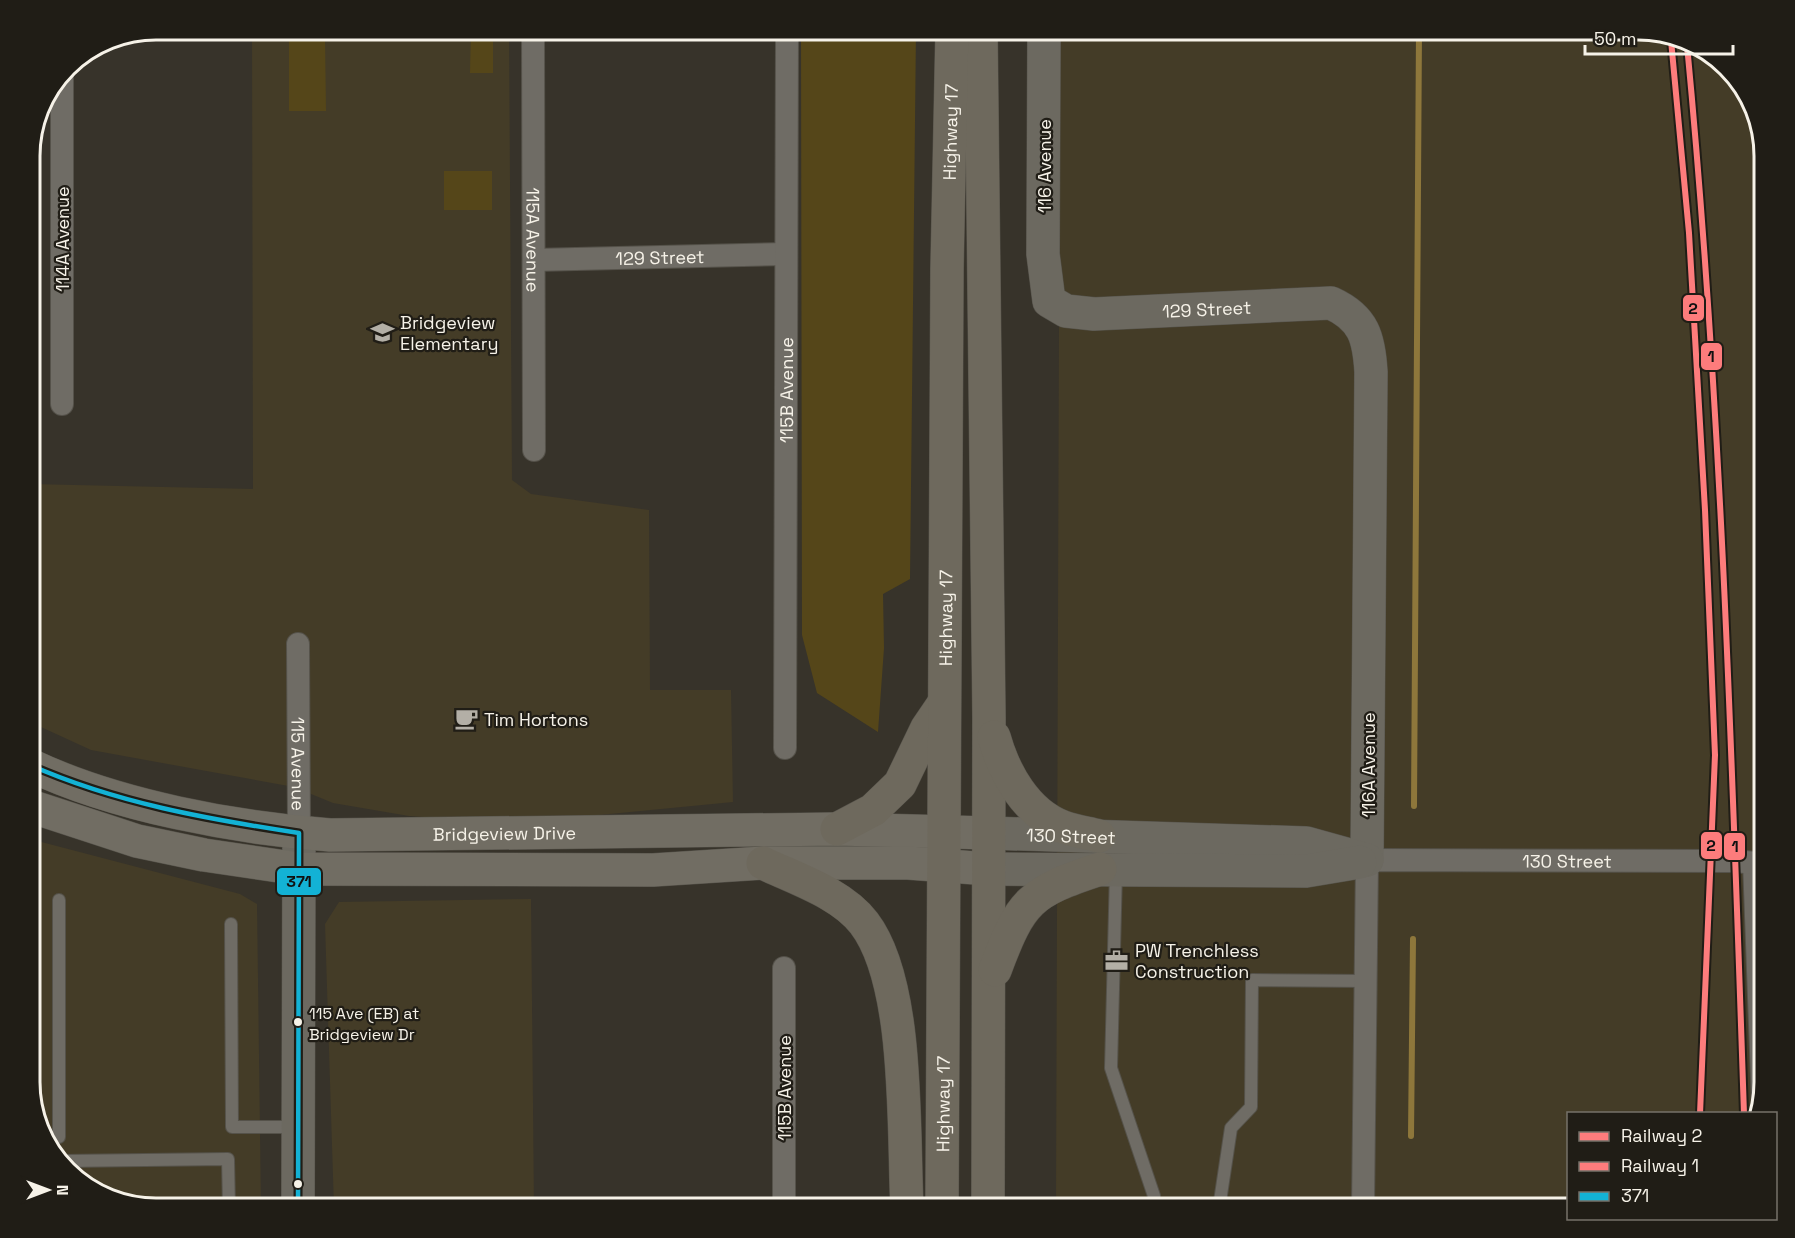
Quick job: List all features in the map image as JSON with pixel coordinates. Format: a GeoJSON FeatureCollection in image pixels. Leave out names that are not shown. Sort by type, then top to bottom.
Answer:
{"type":"FeatureCollection","features":[{"type":"Feature","properties":{"kind":"highway","name":"Highway 17"},"geometry":{"type":"LineString","coordinates":[[952,40],[947,269],[945,701],[968,833],[989,869],[988,1198]]}},
{"type":"Feature","properties":{"kind":"highway","name":"Highway 17"},"geometry":{"type":"LineString","coordinates":[[942,1198],[944,865],[968,833],[989,718],[981,40]]}},
{"type":"Feature","properties":{"kind":"highway"},"geometry":{"type":"LineString","coordinates":[[947,269],[963,386],[968,833]]}},
{"type":"Feature","properties":{"kind":"highway"},"geometry":{"type":"LineString","coordinates":[[837,829],[873,810],[900,784],[927,728],[945,701]]}},
{"type":"Feature","properties":{"kind":"highway"},"geometry":{"type":"LineString","coordinates":[[989,718],[1001,764],[1029,803],[1061,826],[1099,836]]}},
{"type":"Feature","properties":{"kind":"highway"},"geometry":{"type":"LineString","coordinates":[[763,863],[815,887],[851,910],[864,923],[882,958],[889,976],[898,1029],[906,1198]]}},
{"type":"Feature","properties":{"kind":"highway"},"geometry":{"type":"LineString","coordinates":[[988,988],[1011,928],[1027,904],[1053,885],[1108,869]]}},
{"type":"Feature","properties":{"kind":"main road","name":"Bridgeview Drive"},"geometry":{"type":"LineString","coordinates":[[41,769],[107,794],[168,810],[298,833],[339,836],[837,829],[968,833]]}},
{"type":"Feature","properties":{"kind":"main road","name":"Bridgeview Drive"},"geometry":{"type":"LineString","coordinates":[[41,810],[137,841],[213,857],[299,869],[653,870],[763,863],[915,863],[989,869]]}},
{"type":"Feature","properties":{"kind":"street","name":"116 Avenue"},"geometry":{"type":"LineString","coordinates":[[1044,40],[1044,254],[1049,302]]}},
{"type":"Feature","properties":{"kind":"street","name":"115A Avenue"},"geometry":{"type":"LineString","coordinates":[[533,41],[534,450]]}},
{"type":"Feature","properties":{"kind":"street","name":"115B Avenue"},"geometry":{"type":"LineString","coordinates":[[785,748],[787,41]]}},
{"type":"Feature","properties":{"kind":"street","name":"114A Avenue"},"geometry":{"type":"LineString","coordinates":[[62,89],[62,404]]}},
{"type":"Feature","properties":{"kind":"street","name":"129 Street"},"geometry":{"type":"LineString","coordinates":[[534,260],[786,254]]}},
{"type":"Feature","properties":{"kind":"street","name":"129 Street"},"geometry":{"type":"LineString","coordinates":[[1049,302],[1066,311],[1094,314],[1331,303],[1349,311],[1361,324]]}},
{"type":"Feature","properties":{"kind":"street","name":"116A Avenue"},"geometry":{"type":"LineString","coordinates":[[1361,324],[1370,352],[1371,372],[1363,1198]]}},
{"type":"Feature","properties":{"kind":"street","name":"115 Avenue"},"geometry":{"type":"LineString","coordinates":[[297,644],[298,1198]]}},
{"type":"Feature","properties":{"kind":"street","name":"130 Street"},"geometry":{"type":"LineString","coordinates":[[968,833],[1306,843],[1367,860]]}},
{"type":"Feature","properties":{"kind":"street","name":"130 Street"},"geometry":{"type":"LineString","coordinates":[[989,869],[1306,871],[1367,860],[1754,863]]}},
{"type":"Feature","properties":{"kind":"street","name":"115B Avenue"},"geometry":{"type":"LineString","coordinates":[[784,968],[784,1198]]}},
{"type":"Feature","properties":{"kind":"lane"},"geometry":{"type":"LineString","coordinates":[[1108,869],[1111,1068],[1154,1198]]}},
{"type":"Feature","properties":{"kind":"lane"},"geometry":{"type":"LineString","coordinates":[[54,1137],[59,1137],[59,900]]}},
{"type":"Feature","properties":{"kind":"lane"},"geometry":{"type":"LineString","coordinates":[[231,924],[232,1127],[297,1127]]}},
{"type":"Feature","properties":{"kind":"lane"},"geometry":{"type":"LineString","coordinates":[[1221,1198],[1231,1128],[1251,1107],[1252,980],[1367,981]]}},
{"type":"Feature","properties":{"kind":"lane"},"geometry":{"type":"LineString","coordinates":[[78,1161],[228,1159],[229,1198]]}},
{"type":"Feature","properties":{"kind":"shaded area"},"geometry":{"type":"Polygon","coordinates":[[[916,40],[910,579],[883,594],[884,648],[878,732],[817,693],[802,635],[801,41],[916,40]]]}},
{"type":"Feature","properties":{"kind":"shaded area"},"geometry":{"type":"Polygon","coordinates":[[[1060,40],[1639,40],[1661,43],[1690,52],[1715,69],[1735,92],[1746,112],[1754,141],[1754,1089],[1750,1112],[1567,1112],[1567,1198],[1056,1198],[1060,40]]]}},
{"type":"Feature","properties":{"kind":"shaded area"},"geometry":{"type":"Polygon","coordinates":[[[252,41],[509,41],[512,480],[531,494],[649,510],[650,690],[731,690],[733,802],[589,816],[453,819],[409,816],[333,803],[294,787],[91,750],[41,727],[41,484],[253,489],[252,41]]]}},
{"type":"Feature","properties":{"kind":"shaded area"},"geometry":{"type":"Polygon","coordinates":[[[289,41],[325,41],[326,111],[289,111],[289,41]]]}},
{"type":"Feature","properties":{"kind":"shaded area"},"geometry":{"type":"Polygon","coordinates":[[[471,41],[493,41],[493,73],[470,73],[471,41]]]}},
{"type":"Feature","properties":{"kind":"shaded area"},"geometry":{"type":"Polygon","coordinates":[[[444,171],[492,171],[492,210],[444,210],[444,171]]]}},
{"type":"Feature","properties":{"kind":"shaded area"},"geometry":{"type":"Polygon","coordinates":[[[41,842],[240,894],[257,904],[261,1198],[141,1197],[105,1186],[80,1169],[78,1160],[69,1158],[56,1140],[44,1112],[41,1089],[41,842]]]}},
{"type":"Feature","properties":{"kind":"shaded area"},"geometry":{"type":"Polygon","coordinates":[[[531,899],[534,1198],[334,1198],[325,924],[339,902],[531,899]]]}},
{"type":"Feature","properties":{"kind":"waterway"},"geometry":{"type":"LineString","coordinates":[[1414,806],[1419,40]]}},
{"type":"Feature","properties":{"kind":"waterway"},"geometry":{"type":"LineString","coordinates":[[1411,1136],[1413,939]]}},
{"type":"Feature","properties":{"kind":"rail line","name":"2"},"geometry":{"type":"LineString","coordinates":[[1672,46],[1689,233],[1705,510],[1715,755],[1700,1112]]}},
{"type":"Feature","properties":{"kind":"rail line","name":"1"},"geometry":{"type":"LineString","coordinates":[[1688,51],[1699,178],[1717,445],[1730,712],[1744,1112]]}},
{"type":"Feature","properties":{"kind":"transit line","name":"371"},"geometry":{"type":"LineString","coordinates":[[41,769],[129,800],[230,822],[299,833],[298,1198]]}},
{"type":"Feature","properties":{"kind":"place","name":"Bridgeview Elementary"},"geometry":{"type":"Point","coordinates":[382,332]}},
{"type":"Feature","properties":{"kind":"place","name":"Tim Hortons"},"geometry":{"type":"Point","coordinates":[466,719]}},
{"type":"Feature","properties":{"kind":"place","name":"PW Trenchless Construction"},"geometry":{"type":"Point","coordinates":[1117,960]}},
{"type":"Feature","properties":{"kind":"place","name":"115 Ave (EB) at Bridgeview Dr"},"geometry":{"type":"Point","coordinates":[298,1022]}}]}
